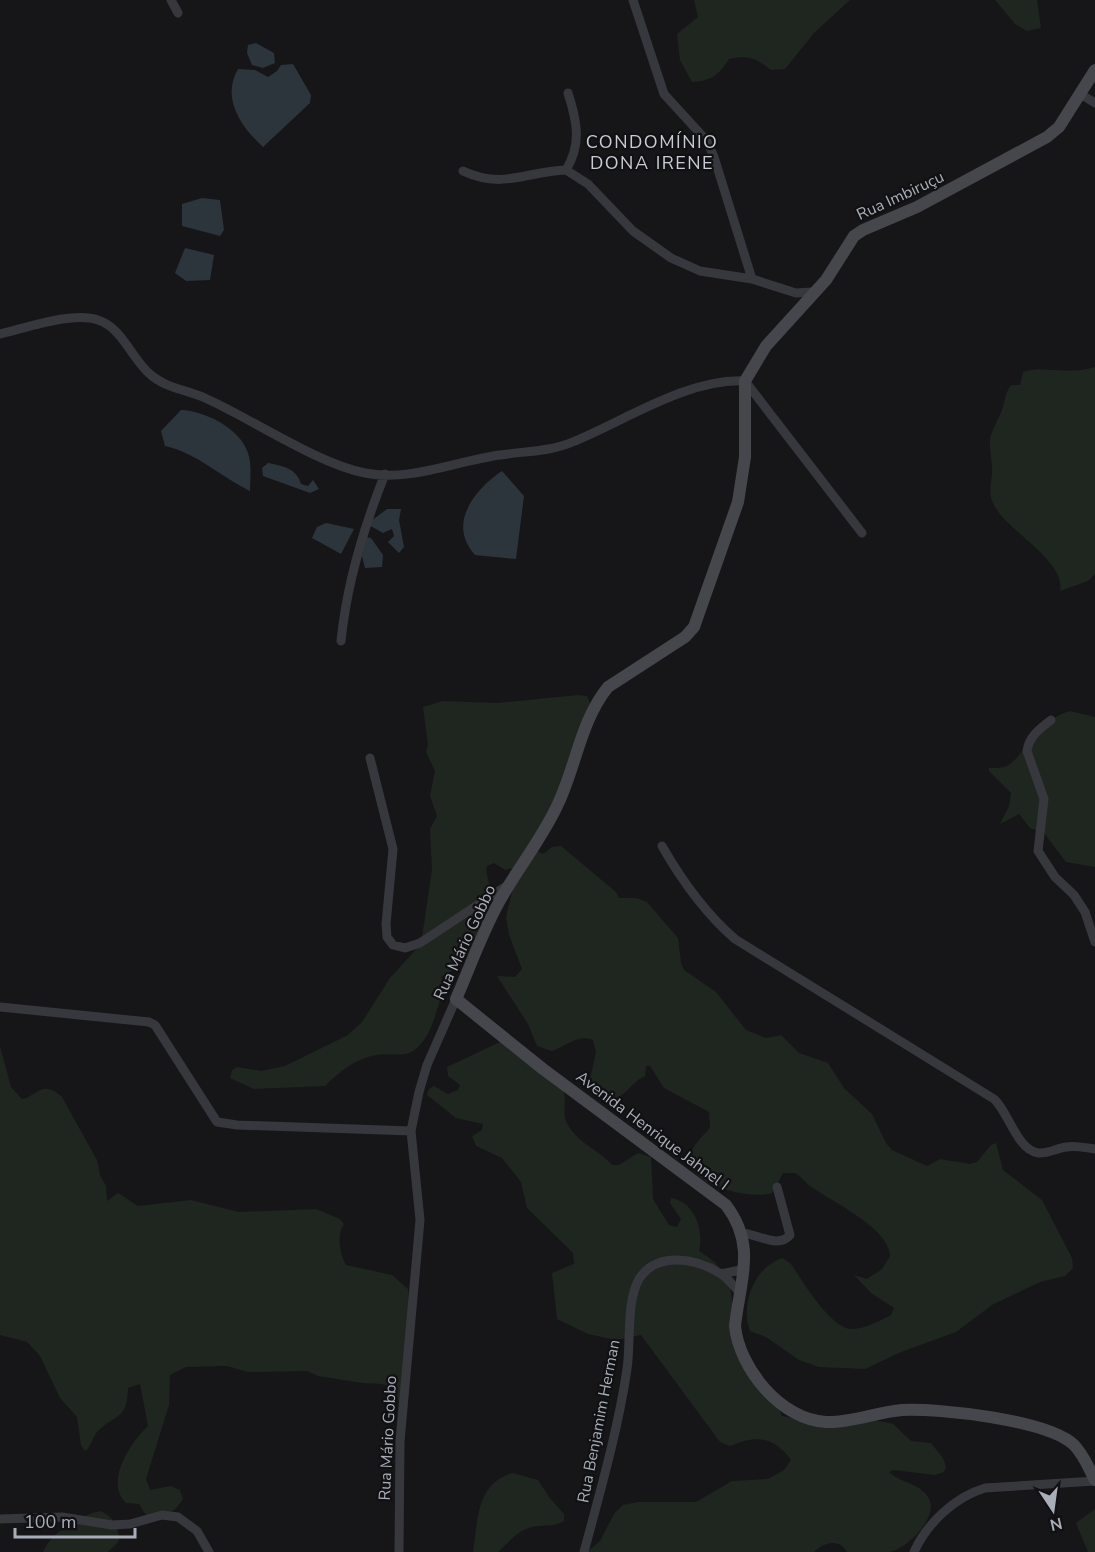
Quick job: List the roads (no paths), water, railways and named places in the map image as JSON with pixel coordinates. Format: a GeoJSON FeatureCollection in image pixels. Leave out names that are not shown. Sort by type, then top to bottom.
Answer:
{"type":"FeatureCollection","features":[{"type":"Feature","properties":{"kind":"street"},"geometry":{"type":"LineString","coordinates":[[171,0],[178,13]]}},
{"type":"Feature","properties":{"kind":"street"},"geometry":{"type":"LineString","coordinates":[[633,0],[664,94],[707,141],[714,157],[752,279]]}},
{"type":"Feature","properties":{"kind":"street","name":"Rua Imbiruçu"},"geometry":{"type":"LineString","coordinates":[[745,381],[766,346],[812,292],[826,280],[854,236],[917,207],[1027,150],[1059,127],[1095,70]]}},
{"type":"Feature","properties":{"kind":"street"},"geometry":{"type":"LineString","coordinates":[[566,170],[572,161],[578,124],[568,93]]}},
{"type":"Feature","properties":{"kind":"street"},"geometry":{"type":"LineString","coordinates":[[1080,94],[1095,103]]}},
{"type":"Feature","properties":{"kind":"street"},"geometry":{"type":"LineString","coordinates":[[463,171],[488,180],[501,181],[566,170],[588,184],[633,231],[672,258],[700,271],[752,279],[796,293],[812,292]]}},
{"type":"Feature","properties":{"kind":"street"},"geometry":{"type":"LineString","coordinates":[[0,334],[71,318],[100,320],[124,342],[149,374],[162,383],[202,397],[347,467],[385,474],[431,469],[499,455],[542,452],[575,441],[683,393],[713,383],[745,381],[862,533]]}},
{"type":"Feature","properties":{"kind":"street","name":"Rua Mário Gobbo"},"geometry":{"type":"LineString","coordinates":[[398,1552],[400,1442],[420,1220],[411,1131],[418,1092],[499,903],[547,827],[564,791],[591,714],[600,696],[614,682],[685,637],[694,627],[738,502],[745,457],[745,381]]}},
{"type":"Feature","properties":{"kind":"street"},"geometry":{"type":"LineString","coordinates":[[340,641],[346,594],[364,525],[385,474]]}},
{"type":"Feature","properties":{"kind":"street"},"geometry":{"type":"LineString","coordinates":[[1051,720],[1035,732],[1027,751],[1044,799],[1038,850],[1055,878],[1074,895],[1085,912],[1095,942]]}},
{"type":"Feature","properties":{"kind":"street"},"geometry":{"type":"LineString","coordinates":[[370,758],[393,849],[386,924],[387,937],[393,945],[405,948],[420,943],[510,884]]}},
{"type":"Feature","properties":{"kind":"street"},"geometry":{"type":"LineString","coordinates":[[662,846],[685,883],[715,921],[735,939],[994,1099],[1001,1104],[1016,1134],[1032,1150],[1042,1153],[1073,1146],[1095,1149]]}},
{"type":"Feature","properties":{"kind":"street","name":"Avenida Henrique Jahnel I"},"geometry":{"type":"LineString","coordinates":[[456,999],[543,1069],[726,1205],[742,1233],[745,1269],[735,1326],[741,1353],[763,1386],[796,1413],[811,1420],[841,1422],[902,1410],[927,1411],[1030,1424],[1050,1430],[1074,1445],[1095,1481]]}},
{"type":"Feature","properties":{"kind":"street"},"geometry":{"type":"LineString","coordinates":[[0,1007],[148,1022],[155,1025],[217,1122],[411,1131]]}},
{"type":"Feature","properties":{"kind":"street"},"geometry":{"type":"LineString","coordinates":[[742,1233],[754,1234],[776,1242],[782,1242],[790,1235],[777,1187]]}},
{"type":"Feature","properties":{"kind":"street","name":"Rua Benjamim Herman"},"geometry":{"type":"LineString","coordinates":[[584,1552],[627,1371],[633,1298],[639,1280],[649,1267],[661,1260],[676,1259],[721,1274]]}},
{"type":"Feature","properties":{"kind":"street"},"geometry":{"type":"LineString","coordinates":[[721,1274],[745,1269]]}},
{"type":"Feature","properties":{"kind":"street"},"geometry":{"type":"LineString","coordinates":[[721,1274],[740,1293]]}},
{"type":"Feature","properties":{"kind":"street"},"geometry":{"type":"LineString","coordinates":[[914,1552],[918,1542],[951,1505],[970,1493],[985,1488],[1095,1481]]}},
{"type":"Feature","properties":{"kind":"street"},"geometry":{"type":"LineString","coordinates":[[0,1519],[62,1516],[112,1525],[130,1524],[162,1515],[178,1517],[196,1531],[209,1552]]}},
{"type":"Feature","properties":{"kind":"district","name":"CONDOMÍNIO DONA IRENE"},"geometry":{"type":"Point","coordinates":[652,152]}}]}
